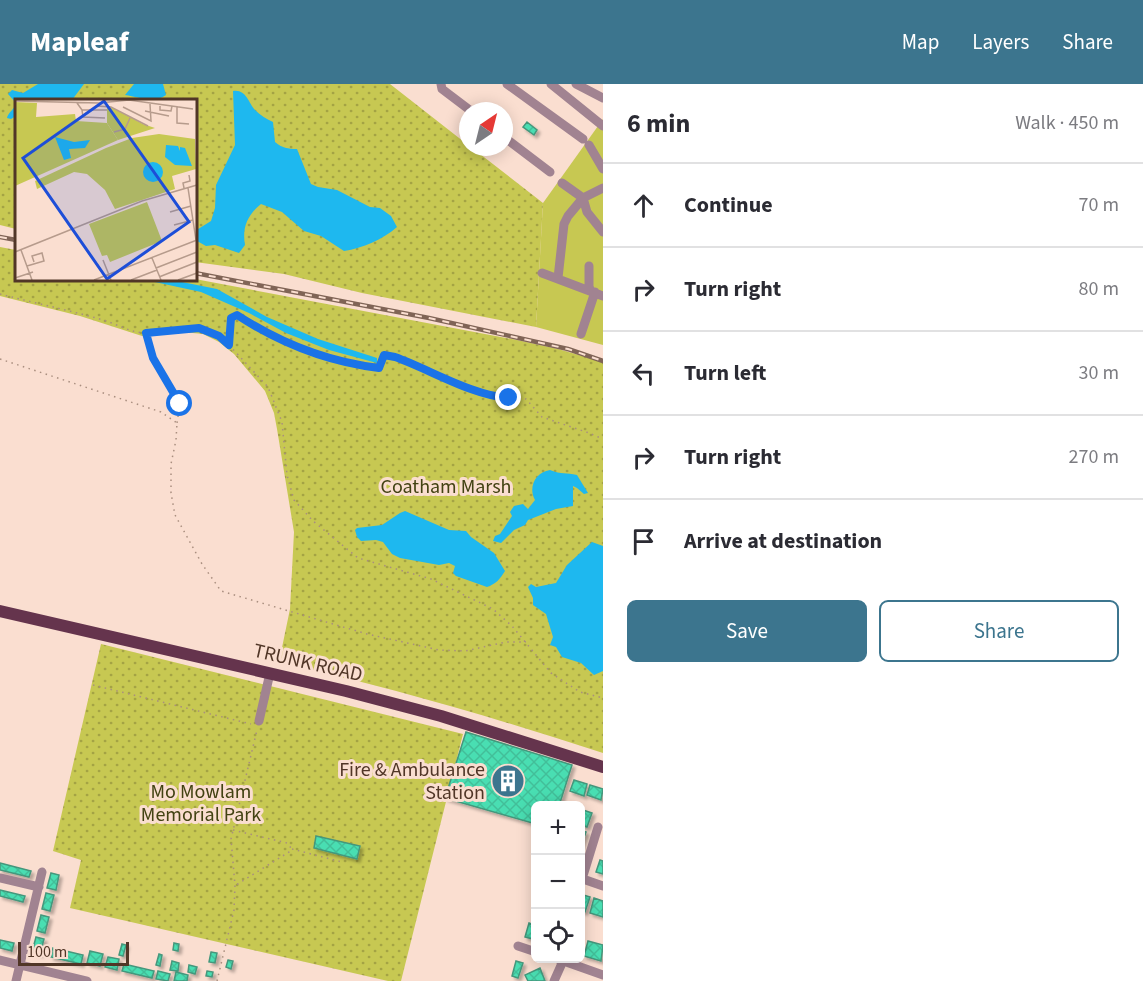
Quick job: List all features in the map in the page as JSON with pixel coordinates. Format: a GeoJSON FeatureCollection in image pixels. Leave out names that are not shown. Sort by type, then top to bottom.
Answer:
{"type":"FeatureCollection","features":[{"type":"Feature","properties":{"kind":"main road","name":"TRUNK ROAD"},"geometry":{"type":"LineString","coordinates":[[0,611],[441,716],[603,767]]}},
{"type":"Feature","properties":{"kind":"street"},"geometry":{"type":"LineString","coordinates":[[441,84],[442,89],[459,102]]}},
{"type":"Feature","properties":{"kind":"street"},"geometry":{"type":"LineString","coordinates":[[507,84],[586,142],[603,169]]}},
{"type":"Feature","properties":{"kind":"street"},"geometry":{"type":"LineString","coordinates":[[551,84],[603,126]]}},
{"type":"Feature","properties":{"kind":"street"},"geometry":{"type":"LineString","coordinates":[[576,84],[601,97]]}},
{"type":"Feature","properties":{"kind":"street"},"geometry":{"type":"LineString","coordinates":[[513,144],[550,172]]}},
{"type":"Feature","properties":{"kind":"street"},"geometry":{"type":"LineString","coordinates":[[562,183],[583,198],[587,212],[603,232]]}},
{"type":"Feature","properties":{"kind":"street"},"geometry":{"type":"LineString","coordinates":[[558,278],[564,224],[568,216],[583,198],[603,188]]}},
{"type":"Feature","properties":{"kind":"street"},"geometry":{"type":"LineString","coordinates":[[589,266],[589,287],[596,293]]}},
{"type":"Feature","properties":{"kind":"street"},"geometry":{"type":"LineString","coordinates":[[542,273],[596,293]]}},
{"type":"Feature","properties":{"kind":"street"},"geometry":{"type":"LineString","coordinates":[[581,334],[596,293]]}},
{"type":"Feature","properties":{"kind":"street"},"geometry":{"type":"LineString","coordinates":[[259,723],[270,674]]}},
{"type":"Feature","properties":{"kind":"street"},"geometry":{"type":"LineString","coordinates":[[585,867],[598,827]]}},
{"type":"Feature","properties":{"kind":"street"},"geometry":{"type":"LineString","coordinates":[[16,981],[42,872]]}},
{"type":"Feature","properties":{"kind":"street"},"geometry":{"type":"LineString","coordinates":[[0,878],[39,887]]}},
{"type":"Feature","properties":{"kind":"street"},"geometry":{"type":"LineString","coordinates":[[585,880],[603,886]]}},
{"type":"Feature","properties":{"kind":"street"},"geometry":{"type":"LineString","coordinates":[[518,946],[531,950]]}},
{"type":"Feature","properties":{"kind":"street"},"geometry":{"type":"LineString","coordinates":[[0,960],[87,981]]}},
{"type":"Feature","properties":{"kind":"street"},"geometry":{"type":"LineString","coordinates":[[554,981],[558,963]]}},
{"type":"Feature","properties":{"kind":"street"},"geometry":{"type":"LineString","coordinates":[[568,963],[603,975]]}},
{"type":"Feature","properties":{"kind":"path"},"geometry":{"type":"LineString","coordinates":[[0,294],[105,320],[123,328],[146,333],[199,328],[219,336],[268,387],[282,422],[287,476],[294,500],[313,521],[358,558],[431,579],[493,609],[512,626],[551,674],[580,692],[603,699]]}},
{"type":"Feature","properties":{"kind":"path"},"geometry":{"type":"LineString","coordinates":[[229,345],[231,318],[237,315],[285,342],[349,364],[379,368],[384,355],[395,357],[499,398],[526,399],[542,417],[603,439]]}},
{"type":"Feature","properties":{"kind":"path"},"geometry":{"type":"LineString","coordinates":[[146,333],[153,358],[180,404],[171,464],[171,493],[176,515],[202,564],[221,591],[367,634],[439,650],[465,651],[506,642],[526,642]]}},
{"type":"Feature","properties":{"kind":"path"},"geometry":{"type":"LineString","coordinates":[[0,359],[161,412],[177,423]]}},
{"type":"Feature","properties":{"kind":"path"},"geometry":{"type":"LineString","coordinates":[[93,685],[259,723],[230,847],[235,885],[234,910],[217,981]]}},
{"type":"Feature","properties":{"kind":"path"},"geometry":{"type":"LineString","coordinates":[[233,830],[287,843],[291,848],[342,862]]}},
{"type":"Feature","properties":{"kind":"path"},"geometry":{"type":"LineString","coordinates":[[235,885],[289,852],[291,848]]}},
{"type":"Feature","properties":{"kind":"green space"},"geometry":{"type":"Polygon","coordinates":[[[0,84],[390,84],[459,138],[459,156],[483,156],[543,203],[536,327],[362,293],[284,274],[196,262],[196,99],[15,99],[15,229],[0,225],[0,84]]]}},
{"type":"Feature","properties":{"kind":"green space"},"geometry":{"type":"Polygon","coordinates":[[[603,119],[603,345],[536,327],[543,203],[603,119]]]}},
{"type":"Feature","properties":{"kind":"green space","name":"Coatham Marsh"},"geometry":{"type":"Polygon","coordinates":[[[0,247],[15,250],[15,280],[196,279],[517,340],[603,362],[603,753],[442,704],[279,662],[290,609],[294,532],[274,413],[265,391],[234,354],[219,342],[203,334],[182,332],[142,336],[80,316],[0,296],[0,247]]]}},
{"type":"Feature","properties":{"kind":"green space","name":"Mo Mowlam Memorial Park"},"geometry":{"type":"Polygon","coordinates":[[[101,644],[463,734],[401,981],[388,981],[70,908],[81,860],[53,851],[101,644]]]}},
{"type":"Feature","properties":{"kind":"water"},"geometry":{"type":"Polygon","coordinates":[[[38,84],[84,84],[73,99],[15,99],[15,102],[8,94],[12,90],[23,93],[38,84]]]}},
{"type":"Feature","properties":{"kind":"water"},"geometry":{"type":"Polygon","coordinates":[[[134,84],[163,84],[166,95],[152,99],[125,95],[134,84]]]}},
{"type":"Feature","properties":{"kind":"water"},"geometry":{"type":"Polygon","coordinates":[[[233,91],[237,91],[244,94],[263,117],[273,122],[275,142],[285,148],[297,149],[311,184],[337,190],[370,207],[380,208],[391,216],[397,227],[372,243],[344,251],[321,236],[304,231],[282,212],[261,204],[247,222],[244,233],[245,245],[239,253],[215,245],[206,246],[197,241],[196,230],[211,221],[215,208],[216,185],[235,145],[233,91]]]}},
{"type":"Feature","properties":{"kind":"water"},"geometry":{"type":"Polygon","coordinates":[[[15,105],[15,117],[7,118],[9,114],[15,105]]]}},
{"type":"Feature","properties":{"kind":"water"},"geometry":{"type":"Polygon","coordinates":[[[146,280],[172,280],[217,289],[267,317],[318,339],[377,358],[377,363],[329,350],[286,333],[249,313],[201,292],[146,280]]]}},
{"type":"Feature","properties":{"kind":"water"},"geometry":{"type":"Polygon","coordinates":[[[550,470],[577,475],[588,493],[584,494],[573,486],[573,506],[556,509],[528,520],[525,525],[514,530],[501,543],[493,541],[512,516],[510,512],[514,506],[523,504],[528,509],[535,500],[532,491],[534,481],[540,474],[550,470]]]}},
{"type":"Feature","properties":{"kind":"water"},"geometry":{"type":"Polygon","coordinates":[[[405,511],[449,530],[466,531],[494,553],[505,571],[498,581],[487,587],[456,576],[453,573],[455,566],[449,563],[439,565],[400,558],[392,554],[383,542],[361,541],[357,537],[355,530],[357,528],[382,525],[405,511]]]}},
{"type":"Feature","properties":{"kind":"water"},"geometry":{"type":"Polygon","coordinates":[[[592,542],[603,546],[603,671],[594,675],[581,663],[562,657],[556,647],[550,645],[553,637],[546,614],[533,605],[533,598],[528,587],[531,584],[536,587],[556,583],[567,565],[592,542]]]}},
{"type":"Feature","properties":{"kind":"building"},"geometry":{"type":"Polygon","coordinates":[[[527,122],[537,130],[534,135],[523,127],[527,122]]]}},
{"type":"Feature","properties":{"kind":"building","name":"Fire & Ambulance Station"},"geometry":{"type":"Polygon","coordinates":[[[466,732],[572,765],[561,801],[531,801],[531,823],[445,798],[466,732]]]}},
{"type":"Feature","properties":{"kind":"building"},"geometry":{"type":"Polygon","coordinates":[[[574,780],[587,784],[584,796],[570,791],[574,780]]]}},
{"type":"Feature","properties":{"kind":"building"},"geometry":{"type":"Polygon","coordinates":[[[590,785],[603,789],[601,800],[587,795],[590,785]]]}},
{"type":"Feature","properties":{"kind":"building"},"geometry":{"type":"Polygon","coordinates":[[[585,811],[592,813],[587,827],[585,826],[585,811]]]}},
{"type":"Feature","properties":{"kind":"building"},"geometry":{"type":"Polygon","coordinates":[[[316,836],[360,846],[357,859],[314,848],[316,836]]]}},
{"type":"Feature","properties":{"kind":"building"},"geometry":{"type":"Polygon","coordinates":[[[600,860],[603,861],[603,874],[596,872],[600,860]]]}},
{"type":"Feature","properties":{"kind":"building"},"geometry":{"type":"Polygon","coordinates":[[[0,863],[31,871],[29,877],[0,870],[0,863]]]}},
{"type":"Feature","properties":{"kind":"building"},"geometry":{"type":"Polygon","coordinates":[[[51,873],[59,875],[56,890],[47,888],[51,873]]]}},
{"type":"Feature","properties":{"kind":"building"},"geometry":{"type":"Polygon","coordinates":[[[0,890],[25,896],[23,902],[0,896],[0,890]]]}},
{"type":"Feature","properties":{"kind":"building"},"geometry":{"type":"Polygon","coordinates":[[[46,893],[54,895],[50,911],[42,909],[46,893]]]}},
{"type":"Feature","properties":{"kind":"building"},"geometry":{"type":"Polygon","coordinates":[[[585,896],[590,897],[585,912],[585,896]]]}},
{"type":"Feature","properties":{"kind":"building"},"geometry":{"type":"Polygon","coordinates":[[[594,898],[603,901],[603,917],[590,913],[594,898]]]}},
{"type":"Feature","properties":{"kind":"building"},"geometry":{"type":"Polygon","coordinates":[[[41,915],[49,917],[45,933],[37,931],[41,915]]]}},
{"type":"Feature","properties":{"kind":"building"},"geometry":{"type":"Polygon","coordinates":[[[529,923],[531,924],[531,939],[525,937],[529,923]]]}},
{"type":"Feature","properties":{"kind":"building"},"geometry":{"type":"Polygon","coordinates":[[[36,937],[44,939],[40,954],[32,952],[36,937]]]}},
{"type":"Feature","properties":{"kind":"building"},"geometry":{"type":"Polygon","coordinates":[[[0,940],[14,943],[12,951],[0,948],[0,940]]]}},
{"type":"Feature","properties":{"kind":"building"},"geometry":{"type":"Polygon","coordinates":[[[588,941],[603,945],[601,961],[585,956],[588,941]]]}},
{"type":"Feature","properties":{"kind":"building"},"geometry":{"type":"Polygon","coordinates":[[[174,943],[179,944],[178,951],[173,950],[174,943]]]}},
{"type":"Feature","properties":{"kind":"building"},"geometry":{"type":"Polygon","coordinates":[[[122,944],[126,945],[123,956],[119,955],[122,944]]]}},
{"type":"Feature","properties":{"kind":"building"},"geometry":{"type":"Polygon","coordinates":[[[53,948],[83,955],[81,964],[51,957],[53,948]]]}},
{"type":"Feature","properties":{"kind":"building"},"geometry":{"type":"Polygon","coordinates":[[[90,951],[103,954],[100,966],[87,963],[90,951]]]}},
{"type":"Feature","properties":{"kind":"building"},"geometry":{"type":"Polygon","coordinates":[[[211,952],[217,953],[215,963],[209,962],[211,952]]]}},
{"type":"Feature","properties":{"kind":"building"},"geometry":{"type":"Polygon","coordinates":[[[159,954],[162,955],[160,966],[156,965],[159,954]]]}},
{"type":"Feature","properties":{"kind":"building"},"geometry":{"type":"Polygon","coordinates":[[[108,957],[119,959],[117,970],[105,967],[108,957]]]}},
{"type":"Feature","properties":{"kind":"building"},"geometry":{"type":"Polygon","coordinates":[[[228,960],[233,961],[231,969],[226,967],[228,960]]]}},
{"type":"Feature","properties":{"kind":"building"},"geometry":{"type":"Polygon","coordinates":[[[172,961],[179,963],[178,971],[170,970],[172,961]]]}},
{"type":"Feature","properties":{"kind":"building"},"geometry":{"type":"Polygon","coordinates":[[[516,961],[523,963],[518,978],[512,976],[516,961]]]}},
{"type":"Feature","properties":{"kind":"building"},"geometry":{"type":"Polygon","coordinates":[[[124,964],[154,971],[152,978],[122,971],[124,964]]]}},
{"type":"Feature","properties":{"kind":"building"},"geometry":{"type":"Polygon","coordinates":[[[189,965],[197,967],[195,974],[188,972],[189,965]]]}},
{"type":"Feature","properties":{"kind":"building"},"geometry":{"type":"Polygon","coordinates":[[[540,968],[545,981],[528,981],[525,975],[540,968]]]}},
{"type":"Feature","properties":{"kind":"building"},"geometry":{"type":"Polygon","coordinates":[[[158,971],[170,974],[168,981],[156,979],[158,971]]]}},
{"type":"Feature","properties":{"kind":"building"},"geometry":{"type":"Polygon","coordinates":[[[207,971],[213,972],[212,977],[206,976],[207,971]]]}},
{"type":"Feature","properties":{"kind":"building"},"geometry":{"type":"Polygon","coordinates":[[[176,972],[188,975],[187,981],[174,981],[176,972]]]}},
{"type":"Feature","properties":{"kind":"railway"},"geometry":{"type":"LineString","coordinates":[[0,237],[15,240]]}},
{"type":"Feature","properties":{"kind":"railway"},"geometry":{"type":"LineString","coordinates":[[196,273],[429,318],[568,349],[603,361]]}},
{"type":"Feature","properties":{"kind":"place","name":"Fire & Ambulance Station"},"geometry":{"type":"Point","coordinates":[508,781]}},
{"type":"Feature","properties":{"kind":"route"},"geometry":{"type":"LineString","coordinates":[[180,404],[153,358],[146,333],[199,328],[219,336],[229,345],[231,318],[237,315],[285,342],[349,364],[379,368],[384,355],[395,357],[464,386],[499,398],[509,398]]}}]}
